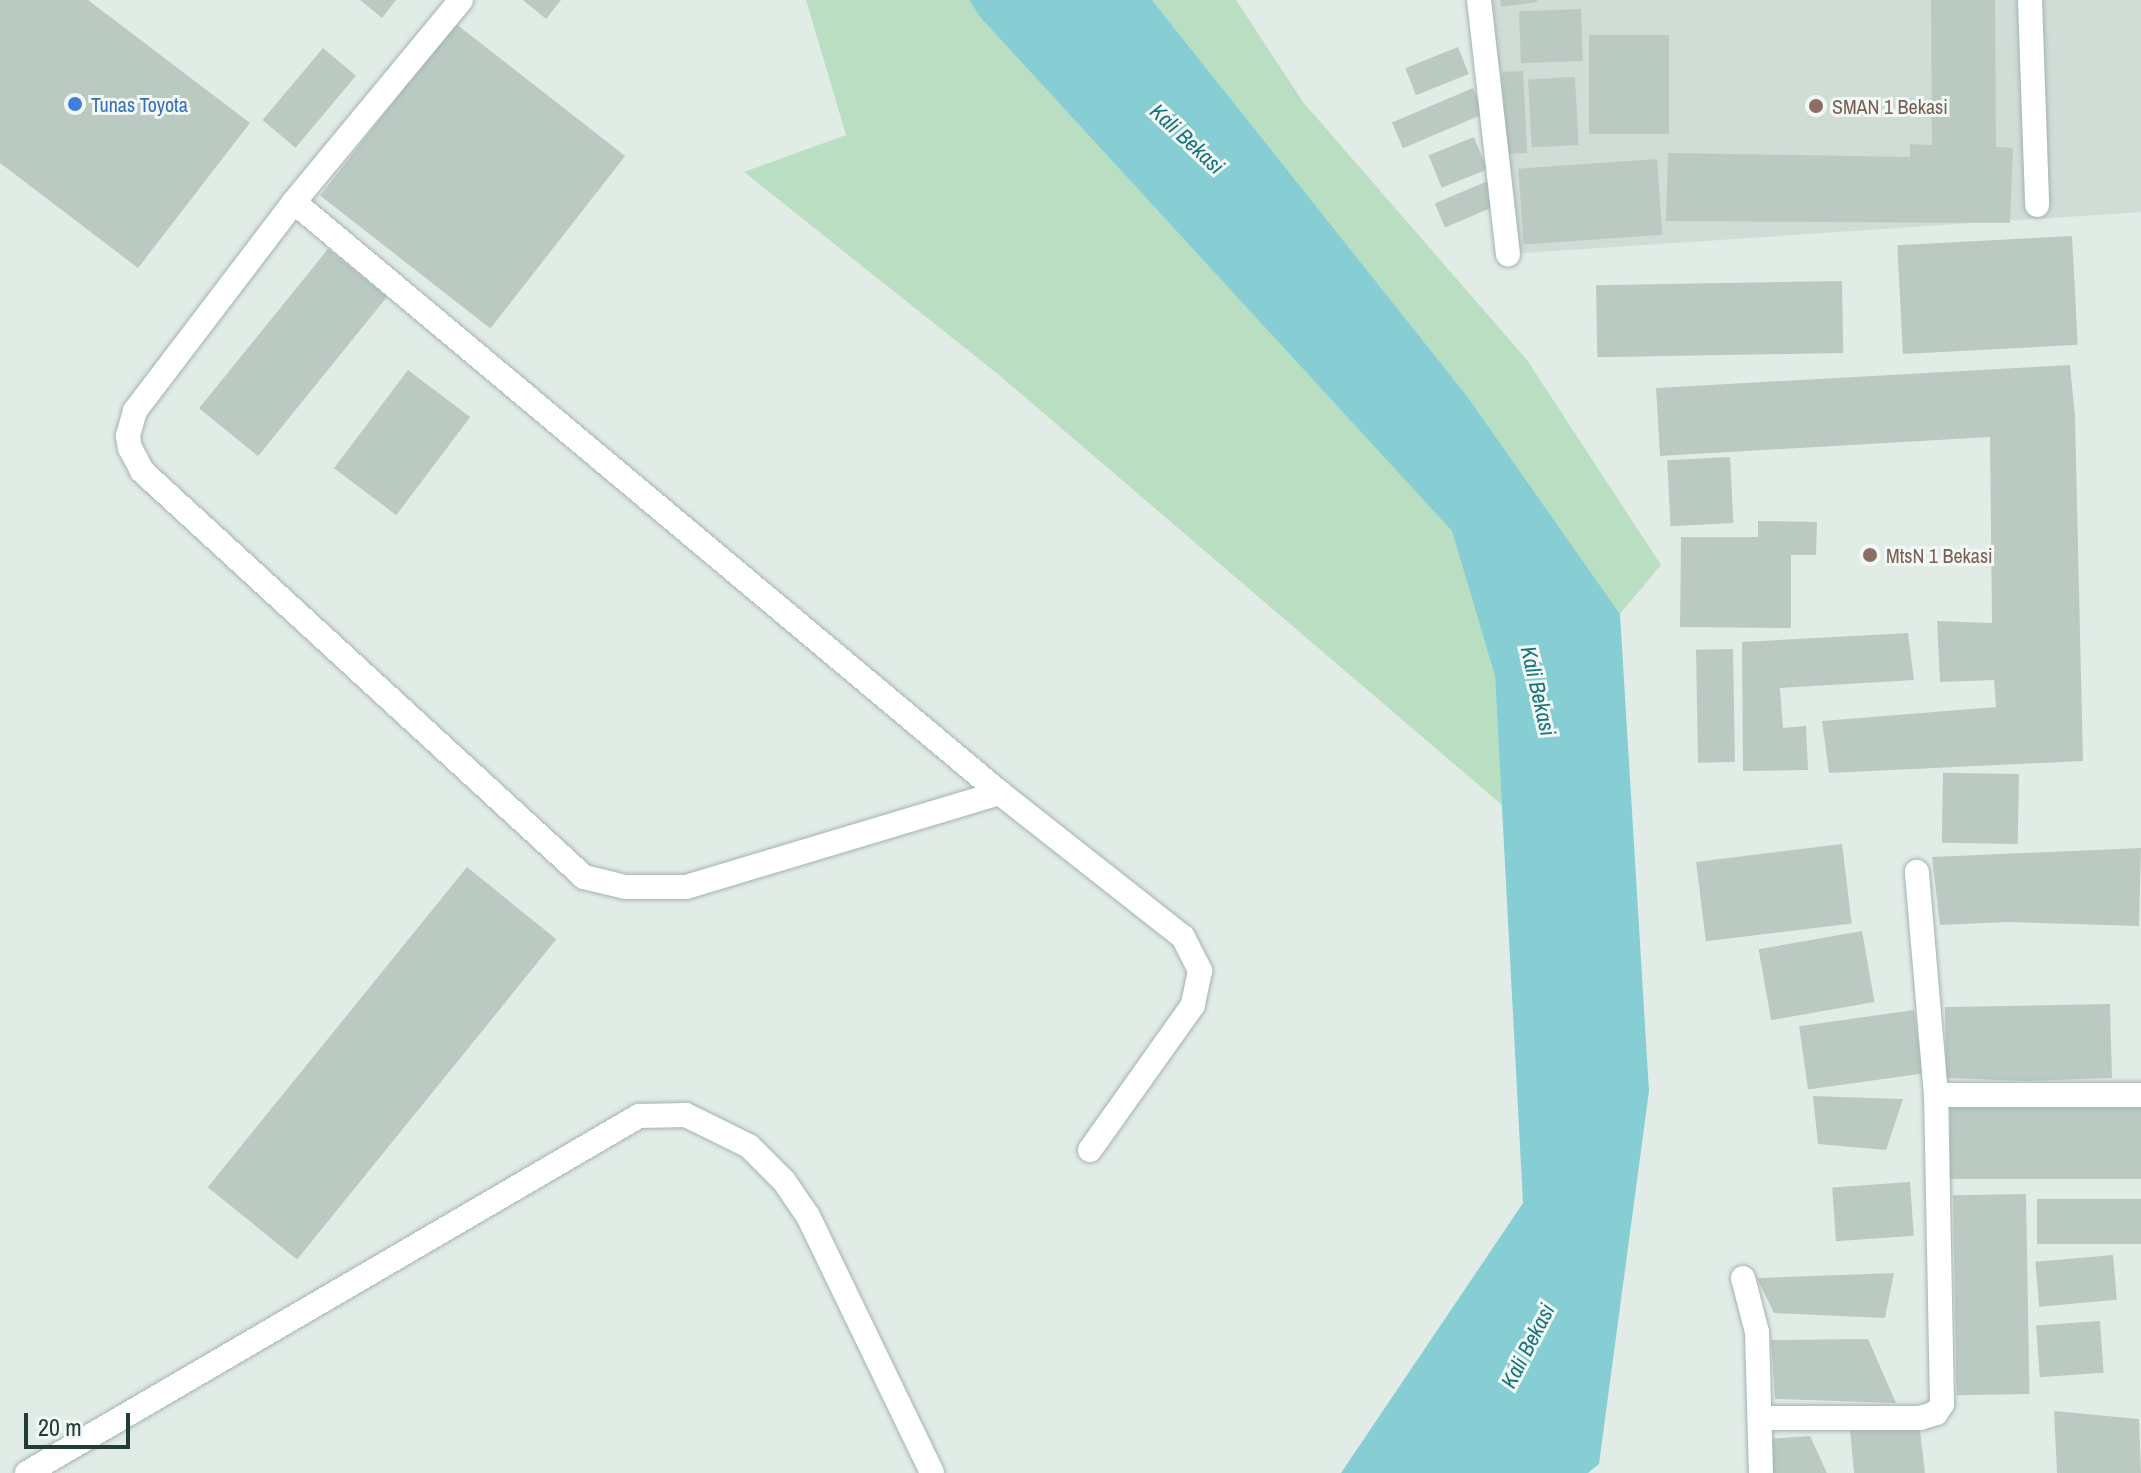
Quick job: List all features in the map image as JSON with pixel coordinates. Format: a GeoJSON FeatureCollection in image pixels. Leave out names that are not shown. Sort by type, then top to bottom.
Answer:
{"type":"FeatureCollection","features":[{"type":"Feature","properties":{"kind":"street"},"geometry":{"type":"LineString","coordinates":[[461,0],[294,202],[135,411],[128,436],[130,448],[149,479],[584,877],[654,890],[686,887],[1000,793]]}},
{"type":"Feature","properties":{"kind":"street"},"geometry":{"type":"LineString","coordinates":[[1479,0],[1508,254]]}},
{"type":"Feature","properties":{"kind":"street"},"geometry":{"type":"LineString","coordinates":[[2030,0],[2037,205]]}},
{"type":"Feature","properties":{"kind":"street"},"geometry":{"type":"LineString","coordinates":[[294,202],[1000,793],[1183,937],[1200,971],[1193,1005],[1090,1150]]}},
{"type":"Feature","properties":{"kind":"street"},"geometry":{"type":"LineString","coordinates":[[1762,1418],[1920,1418],[1931,1416],[1942,1404],[1936,1095],[1917,872]]}},
{"type":"Feature","properties":{"kind":"street"},"geometry":{"type":"LineString","coordinates":[[1936,1095],[2141,1095]]}},
{"type":"Feature","properties":{"kind":"street"},"geometry":{"type":"LineString","coordinates":[[27,1473],[639,1116],[686,1115],[749,1146],[784,1181],[808,1216],[932,1473]]}},
{"type":"Feature","properties":{"kind":"street"},"geometry":{"type":"LineString","coordinates":[[1743,1278],[1757,1332],[1762,1418],[1761,1473]]}},
{"type":"Feature","properties":{"kind":"shaded area","name":"SMAN 1 Bekasi"},"geometry":{"type":"Polygon","coordinates":[[[1479,0],[2141,0],[2141,212],[1508,254],[1479,0]]]}},
{"type":"Feature","properties":{"kind":"green space"},"geometry":{"type":"Polygon","coordinates":[[[806,0],[969,0],[980,17],[1452,530],[1495,675],[1502,805],[999,375],[744,172],[846,135],[806,0]]]}},
{"type":"Feature","properties":{"kind":"green space"},"geometry":{"type":"Polygon","coordinates":[[[1152,0],[1236,0],[1303,102],[1527,360],[1661,565],[1620,614],[1467,396],[1152,0]]]}},
{"type":"Feature","properties":{"kind":"water","name":"Kali Bekasi"},"geometry":{"type":"Polygon","coordinates":[[[969,0],[1152,0],[1467,396],[1620,614],[1649,1091],[1599,1464],[1588,1473],[1341,1473],[1523,1203],[1495,676],[1452,531],[980,17],[969,0]]]}},
{"type":"Feature","properties":{"kind":"building"},"geometry":{"type":"Polygon","coordinates":[[[0,0],[88,0],[250,123],[138,268],[0,163],[0,0]]]}},
{"type":"Feature","properties":{"kind":"building"},"geometry":{"type":"Polygon","coordinates":[[[360,0],[396,0],[382,18],[360,0]]]}},
{"type":"Feature","properties":{"kind":"building"},"geometry":{"type":"Polygon","coordinates":[[[523,0],[561,0],[546,19],[523,0]]]}},
{"type":"Feature","properties":{"kind":"building"},"geometry":{"type":"Polygon","coordinates":[[[1500,0],[1537,0],[1537,2],[1501,7],[1500,0]]]}},
{"type":"Feature","properties":{"kind":"building"},"geometry":{"type":"Polygon","coordinates":[[[1931,0],[1995,0],[1996,147],[2013,148],[2010,223],[1666,221],[1668,153],[1910,157],[1910,144],[1932,145],[1931,0]]]}},
{"type":"Feature","properties":{"kind":"building"},"geometry":{"type":"Polygon","coordinates":[[[1581,9],[1583,61],[1521,63],[1519,11],[1581,9]]]}},
{"type":"Feature","properties":{"kind":"building"},"geometry":{"type":"Polygon","coordinates":[[[455,23],[625,156],[490,329],[320,196],[455,23]]]}},
{"type":"Feature","properties":{"kind":"building"},"geometry":{"type":"Polygon","coordinates":[[[1589,35],[1669,35],[1669,134],[1589,134],[1589,35]]]}},
{"type":"Feature","properties":{"kind":"building"},"geometry":{"type":"Polygon","coordinates":[[[1458,47],[1469,74],[1416,95],[1405,68],[1458,47]]]}},
{"type":"Feature","properties":{"kind":"building"},"geometry":{"type":"Polygon","coordinates":[[[323,48],[356,76],[296,148],[263,120],[323,48]]]}},
{"type":"Feature","properties":{"kind":"building"},"geometry":{"type":"Polygon","coordinates":[[[1523,71],[1527,153],[1506,154],[1502,72],[1523,71]]]}},
{"type":"Feature","properties":{"kind":"building"},"geometry":{"type":"Polygon","coordinates":[[[1575,77],[1579,145],[1532,147],[1528,79],[1575,77]]]}},
{"type":"Feature","properties":{"kind":"building"},"geometry":{"type":"Polygon","coordinates":[[[1473,88],[1484,114],[1403,148],[1392,122],[1473,88]]]}},
{"type":"Feature","properties":{"kind":"building"},"geometry":{"type":"Polygon","coordinates":[[[1474,137],[1487,169],[1442,188],[1429,155],[1474,137]]]}},
{"type":"Feature","properties":{"kind":"building"},"geometry":{"type":"Polygon","coordinates":[[[1657,159],[1662,235],[1524,245],[1518,169],[1657,159]]]}},
{"type":"Feature","properties":{"kind":"building"},"geometry":{"type":"Polygon","coordinates":[[[1490,180],[1500,204],[1445,227],[1435,203],[1490,180]]]}},
{"type":"Feature","properties":{"kind":"building"},"geometry":{"type":"Polygon","coordinates":[[[2072,236],[2078,345],[1903,354],[1897,245],[2072,236]]]}},
{"type":"Feature","properties":{"kind":"building"},"geometry":{"type":"Polygon","coordinates":[[[328,249],[387,297],[258,456],[199,408],[328,249]]]}},
{"type":"Feature","properties":{"kind":"building"},"geometry":{"type":"Polygon","coordinates":[[[1842,281],[1843,353],[1597,357],[1596,285],[1842,281]]]}},
{"type":"Feature","properties":{"kind":"building","name":"MtsN 1 Bekasi"},"geometry":{"type":"Polygon","coordinates":[[[2070,365],[2075,417],[2083,761],[1829,773],[1822,721],[1996,707],[1994,680],[1940,682],[1937,621],[1992,623],[1990,437],[1660,456],[1656,388],[2070,365]]]}},
{"type":"Feature","properties":{"kind":"building"},"geometry":{"type":"Polygon","coordinates":[[[408,370],[470,417],[396,515],[334,468],[408,370]]]}},
{"type":"Feature","properties":{"kind":"building"},"geometry":{"type":"Polygon","coordinates":[[[1730,457],[1733,523],[1671,526],[1667,460],[1730,457]]]}},
{"type":"Feature","properties":{"kind":"building"},"geometry":{"type":"Polygon","coordinates":[[[1758,521],[1817,522],[1816,555],[1791,555],[1791,628],[1680,627],[1681,537],[1758,537],[1758,521]]]}},
{"type":"Feature","properties":{"kind":"building"},"geometry":{"type":"Polygon","coordinates":[[[1908,633],[1914,680],[1780,688],[1783,728],[1806,726],[1808,770],[1743,771],[1742,642],[1908,633]]]}},
{"type":"Feature","properties":{"kind":"building"},"geometry":{"type":"Polygon","coordinates":[[[1733,649],[1735,762],[1698,763],[1696,650],[1733,649]]]}},
{"type":"Feature","properties":{"kind":"building"},"geometry":{"type":"Polygon","coordinates":[[[1943,773],[2019,774],[2018,844],[1942,843],[1943,773]]]}},
{"type":"Feature","properties":{"kind":"building"},"geometry":{"type":"Polygon","coordinates":[[[1842,844],[1852,923],[1706,941],[1696,862],[1842,844]]]}},
{"type":"Feature","properties":{"kind":"building"},"geometry":{"type":"Polygon","coordinates":[[[2141,848],[2139,926],[2008,922],[1940,925],[1932,857],[2141,848]]]}},
{"type":"Feature","properties":{"kind":"building"},"geometry":{"type":"Polygon","coordinates":[[[467,867],[556,939],[297,1260],[208,1187],[467,867]]]}},
{"type":"Feature","properties":{"kind":"building"},"geometry":{"type":"Polygon","coordinates":[[[1862,931],[1875,1002],[1771,1020],[1759,949],[1862,931]]]}},
{"type":"Feature","properties":{"kind":"building"},"geometry":{"type":"Polygon","coordinates":[[[2110,1004],[2112,1078],[2024,1081],[1946,1078],[1945,1007],[2110,1004]]]}},
{"type":"Feature","properties":{"kind":"building"},"geometry":{"type":"Polygon","coordinates":[[[1914,1010],[1923,1073],[1808,1090],[1799,1026],[1914,1010]]]}},
{"type":"Feature","properties":{"kind":"building"},"geometry":{"type":"Polygon","coordinates":[[[1813,1096],[1903,1099],[1886,1150],[1818,1144],[1813,1096]]]}},
{"type":"Feature","properties":{"kind":"building"},"geometry":{"type":"Polygon","coordinates":[[[1950,1105],[2141,1105],[2141,1179],[1950,1179],[1950,1105]]]}},
{"type":"Feature","properties":{"kind":"building"},"geometry":{"type":"Polygon","coordinates":[[[1910,1182],[1914,1236],[1836,1241],[1832,1187],[1910,1182]]]}},
{"type":"Feature","properties":{"kind":"building"},"geometry":{"type":"Polygon","coordinates":[[[2026,1194],[2029,1394],[1957,1395],[1953,1195],[2026,1194]]]}},
{"type":"Feature","properties":{"kind":"building"},"geometry":{"type":"Polygon","coordinates":[[[2037,1199],[2141,1199],[2141,1244],[2037,1244],[2037,1199]]]}},
{"type":"Feature","properties":{"kind":"building"},"geometry":{"type":"Polygon","coordinates":[[[2113,1255],[2117,1300],[2039,1307],[2035,1262],[2113,1255]]]}},
{"type":"Feature","properties":{"kind":"building"},"geometry":{"type":"Polygon","coordinates":[[[1894,1273],[1885,1318],[1774,1313],[1757,1278],[1894,1273]]]}},
{"type":"Feature","properties":{"kind":"building"},"geometry":{"type":"Polygon","coordinates":[[[2100,1321],[2104,1373],[2040,1377],[2036,1325],[2100,1321]]]}},
{"type":"Feature","properties":{"kind":"building"},"geometry":{"type":"Polygon","coordinates":[[[1868,1339],[1896,1403],[1775,1399],[1771,1340],[1868,1339]]]}},
{"type":"Feature","properties":{"kind":"building"},"geometry":{"type":"Polygon","coordinates":[[[2054,1411],[2139,1419],[2141,1473],[2057,1473],[2054,1411]]]}},
{"type":"Feature","properties":{"kind":"building"},"geometry":{"type":"Polygon","coordinates":[[[1919,1422],[1925,1473],[1854,1473],[1850,1429],[1919,1422]]]}},
{"type":"Feature","properties":{"kind":"building"},"geometry":{"type":"Polygon","coordinates":[[[1810,1436],[1827,1473],[1768,1473],[1769,1439],[1810,1436]]]}},
{"type":"Feature","properties":{"kind":"place","name":"Tunas Toyota"},"geometry":{"type":"Point","coordinates":[75,104]}},
{"type":"Feature","properties":{"kind":"place","name":"SMAN 1 Bekasi"},"geometry":{"type":"Point","coordinates":[1816,106]}},
{"type":"Feature","properties":{"kind":"place","name":"MtsN 1 Bekasi"},"geometry":{"type":"Point","coordinates":[1870,555]}}]}
